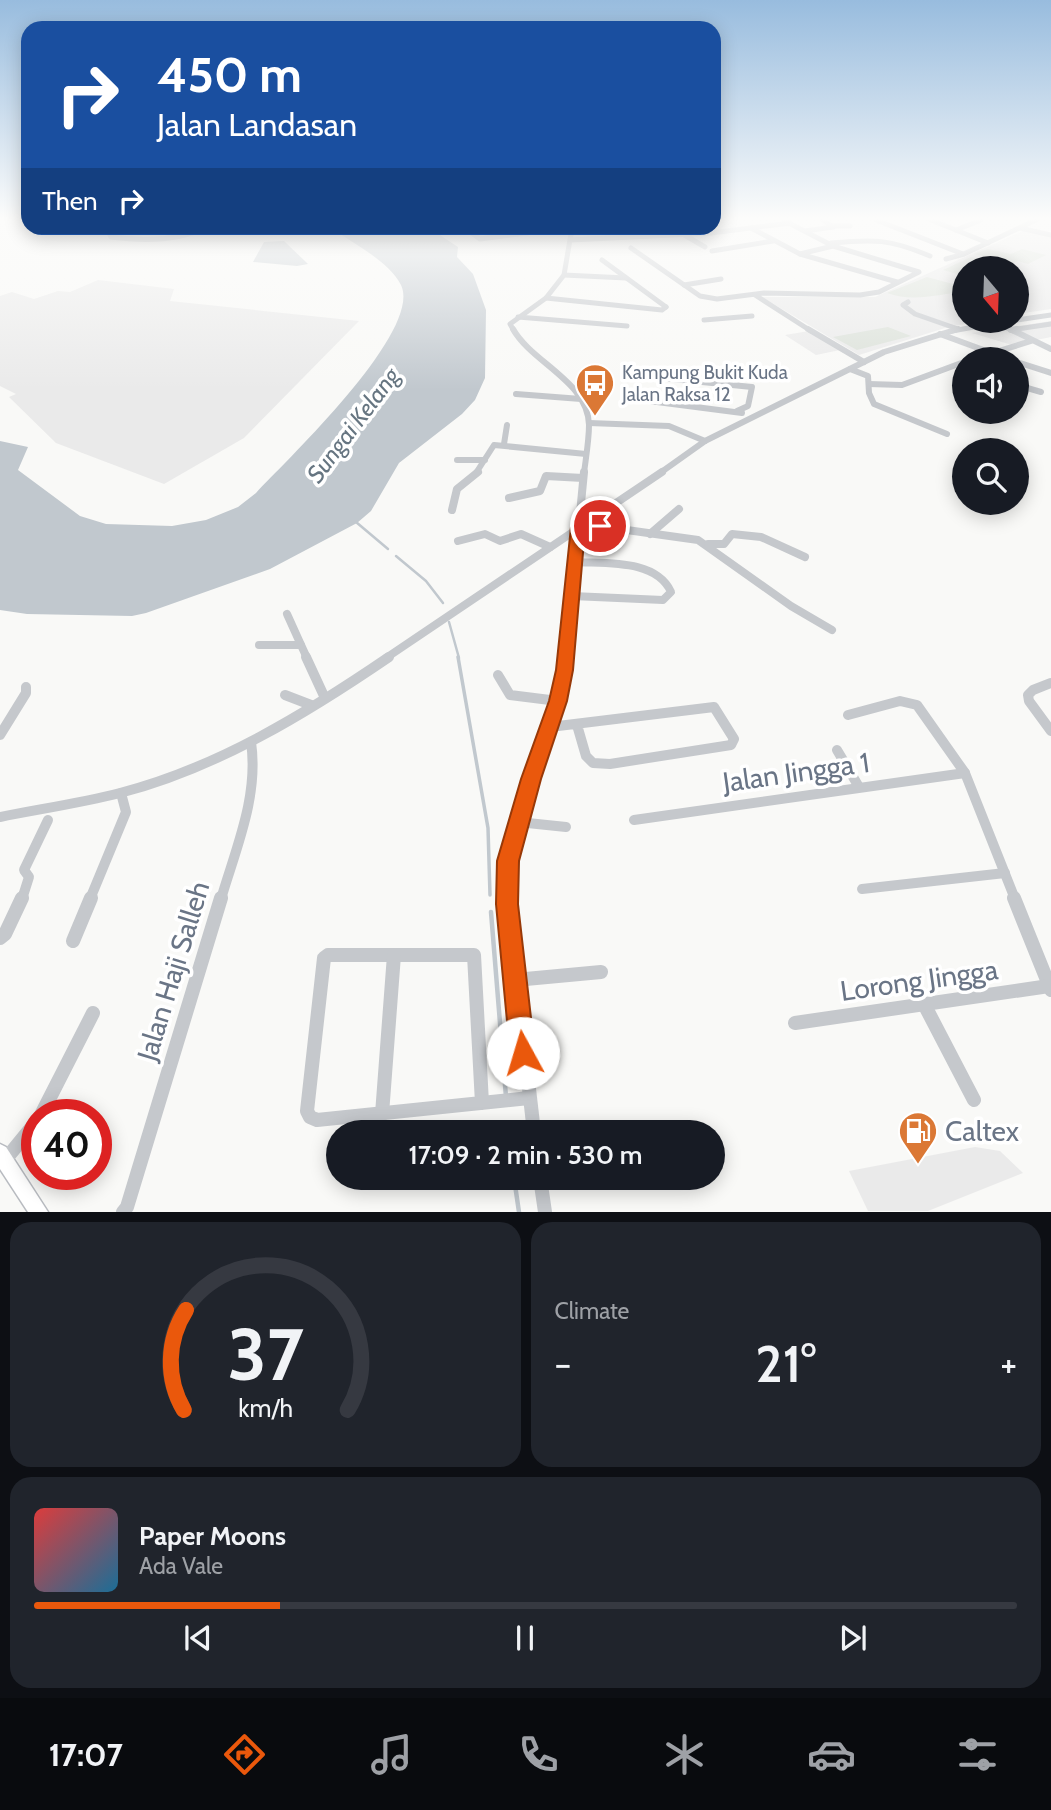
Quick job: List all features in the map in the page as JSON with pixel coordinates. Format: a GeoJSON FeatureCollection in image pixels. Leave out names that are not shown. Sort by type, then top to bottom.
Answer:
{"type":"FeatureCollection","features":[{"type":"Feature","properties":{"kind":"main road"},"geometry":{"type":"LineString","coordinates":[[2,1156],[39,1212]]}},
{"type":"Feature","properties":{"kind":"street"},"geometry":{"type":"LineString","coordinates":[[532,1120],[514,980],[507,904],[508,861],[558,701],[565,670],[589,424],[582,400],[515,333],[510,324],[546,298],[563,277]]}},
{"type":"Feature","properties":{"kind":"street"},"geometry":{"type":"LineString","coordinates":[[546,298],[662,310],[666,307],[628,278],[597,277]]}},
{"type":"Feature","properties":{"kind":"street"},"geometry":{"type":"LineString","coordinates":[[672,277],[706,298],[729,299],[755,295],[860,296],[879,292],[909,277]]}},
{"type":"Feature","properties":{"kind":"street"},"geometry":{"type":"LineString","coordinates":[[878,277],[897,282]]}},
{"type":"Feature","properties":{"kind":"street"},"geometry":{"type":"LineString","coordinates":[[684,285],[721,279]]}},
{"type":"Feature","properties":{"kind":"street"},"geometry":{"type":"LineString","coordinates":[[755,295],[864,362]]}},
{"type":"Feature","properties":{"kind":"street"},"geometry":{"type":"LineString","coordinates":[[600,304],[603,296]]}},
{"type":"Feature","properties":{"kind":"street"},"geometry":{"type":"LineString","coordinates":[[908,302],[903,305],[915,314],[952,327]]}},
{"type":"Feature","properties":{"kind":"street"},"geometry":{"type":"LineString","coordinates":[[1029,318],[1051,315]]}},
{"type":"Feature","properties":{"kind":"street"},"geometry":{"type":"LineString","coordinates":[[704,320],[752,316]]}},
{"type":"Feature","properties":{"kind":"street"},"geometry":{"type":"LineString","coordinates":[[518,317],[627,326]]}},
{"type":"Feature","properties":{"kind":"street"},"geometry":{"type":"LineString","coordinates":[[1029,327],[1051,324]]}},
{"type":"Feature","properties":{"kind":"street"},"geometry":{"type":"LineString","coordinates":[[578,530],[591,524],[705,441],[751,416],[864,362],[952,331]]}},
{"type":"Feature","properties":{"kind":"street"},"geometry":{"type":"LineString","coordinates":[[1016,333],[1051,349]]}},
{"type":"Feature","properties":{"kind":"street"},"geometry":{"type":"LineString","coordinates":[[940,334],[975,347]]}},
{"type":"Feature","properties":{"kind":"street"},"geometry":{"type":"LineString","coordinates":[[1011,347],[1031,341]]}},
{"type":"Feature","properties":{"kind":"street"},"geometry":{"type":"LineString","coordinates":[[869,384],[902,385],[952,366]]}},
{"type":"Feature","properties":{"kind":"street"},"geometry":{"type":"LineString","coordinates":[[1029,366],[1051,373]]}},
{"type":"Feature","properties":{"kind":"street"},"geometry":{"type":"LineString","coordinates":[[850,369],[868,376],[869,393],[874,404],[947,434]]}},
{"type":"Feature","properties":{"kind":"street"},"geometry":{"type":"LineString","coordinates":[[642,376],[752,387],[748,406],[737,411]]}},
{"type":"Feature","properties":{"kind":"street"},"geometry":{"type":"LineString","coordinates":[[1029,388],[1041,392]]}},
{"type":"Feature","properties":{"kind":"street"},"geometry":{"type":"LineString","coordinates":[[516,394],[582,400]]}},
{"type":"Feature","properties":{"kind":"street"},"geometry":{"type":"LineString","coordinates":[[626,398],[737,411],[751,416]]}},
{"type":"Feature","properties":{"kind":"street"},"geometry":{"type":"LineString","coordinates":[[589,424],[636,423],[669,426],[705,441]]}},
{"type":"Feature","properties":{"kind":"street"},"geometry":{"type":"LineString","coordinates":[[504,444],[507,425]]}},
{"type":"Feature","properties":{"kind":"street"},"geometry":{"type":"LineString","coordinates":[[452,510],[457,489],[481,469],[495,445],[586,454]]}},
{"type":"Feature","properties":{"kind":"street"},"geometry":{"type":"LineString","coordinates":[[457,460],[485,460]]}},
{"type":"Feature","properties":{"kind":"street"},"geometry":{"type":"LineString","coordinates":[[509,498],[540,491],[546,476],[583,478]]}},
{"type":"Feature","properties":{"kind":"street"},"geometry":{"type":"LineString","coordinates":[[0,817],[121,793],[205,764],[251,742],[368,671],[612,508]]}},
{"type":"Feature","properties":{"kind":"street"},"geometry":{"type":"LineString","coordinates":[[650,534],[680,509]]}},
{"type":"Feature","properties":{"kind":"street"},"geometry":{"type":"LineString","coordinates":[[580,512],[587,516],[602,513]]}},
{"type":"Feature","properties":{"kind":"street"},"geometry":{"type":"LineString","coordinates":[[591,524],[687,537],[708,544],[724,544],[733,534],[755,535],[805,557]]}},
{"type":"Feature","properties":{"kind":"street"},"geometry":{"type":"LineString","coordinates":[[458,541],[485,534],[500,541],[521,534],[551,547],[568,543],[572,545],[575,557]]}},
{"type":"Feature","properties":{"kind":"street"},"geometry":{"type":"LineString","coordinates":[[708,544],[712,551],[723,559],[791,606],[832,630]]}},
{"type":"Feature","properties":{"kind":"street"},"geometry":{"type":"LineString","coordinates":[[572,596],[663,600],[671,592],[670,587],[658,575],[642,568],[575,557]]}},
{"type":"Feature","properties":{"kind":"street"},"geometry":{"type":"LineString","coordinates":[[287,614],[324,696]]}},
{"type":"Feature","properties":{"kind":"street"},"geometry":{"type":"LineString","coordinates":[[259,645],[300,645]]}},
{"type":"Feature","properties":{"kind":"street"},"geometry":{"type":"LineString","coordinates":[[498,675],[510,695],[558,701]]}},
{"type":"Feature","properties":{"kind":"street"},"geometry":{"type":"LineString","coordinates":[[1051,684],[1033,690],[1028,695],[1029,701],[1051,731]]}},
{"type":"Feature","properties":{"kind":"street"},"geometry":{"type":"LineString","coordinates":[[0,735],[26,693],[26,687]]}},
{"type":"Feature","properties":{"kind":"street"},"geometry":{"type":"LineString","coordinates":[[285,695],[311,705]]}},
{"type":"Feature","properties":{"kind":"street"},"geometry":{"type":"LineString","coordinates":[[848,715],[900,701],[917,705],[965,773],[1050,988]]}},
{"type":"Feature","properties":{"kind":"street"},"geometry":{"type":"LineString","coordinates":[[550,727],[714,707],[734,739],[731,745],[610,764],[593,763],[586,756],[577,725]]}},
{"type":"Feature","properties":{"kind":"street","name":"Jalan Haji Salleh"},"geometry":{"type":"LineString","coordinates":[[123,1212],[127,1207],[247,813],[255,768],[251,742]]}},
{"type":"Feature","properties":{"kind":"street"},"geometry":{"type":"LineString","coordinates":[[837,750],[859,788]]}},
{"type":"Feature","properties":{"kind":"street","name":"Jalan Jingga 1"},"geometry":{"type":"LineString","coordinates":[[634,820],[965,773]]}},
{"type":"Feature","properties":{"kind":"street"},"geometry":{"type":"LineString","coordinates":[[73,942],[126,812],[121,793]]}},
{"type":"Feature","properties":{"kind":"street"},"geometry":{"type":"LineString","coordinates":[[0,938],[5,934],[25,892],[29,877],[24,870],[48,820]]}},
{"type":"Feature","properties":{"kind":"street"},"geometry":{"type":"LineString","coordinates":[[518,822],[566,827]]}},
{"type":"Feature","properties":{"kind":"street"},"geometry":{"type":"LineString","coordinates":[[862,889],[1006,873]]}},
{"type":"Feature","properties":{"kind":"street"},"geometry":{"type":"LineString","coordinates":[[482,1103],[476,957],[471,954],[328,955],[324,958],[307,1111],[310,1117],[317,1120],[382,1114],[529,1098]]}},
{"type":"Feature","properties":{"kind":"street"},"geometry":{"type":"LineString","coordinates":[[382,1114],[394,955]]}},
{"type":"Feature","properties":{"kind":"street"},"geometry":{"type":"LineString","coordinates":[[514,980],[601,972]]}},
{"type":"Feature","properties":{"kind":"street","name":"Lorong Jingga"},"geometry":{"type":"LineString","coordinates":[[795,1023],[1050,988]]}},
{"type":"Feature","properties":{"kind":"street"},"geometry":{"type":"LineString","coordinates":[[924,1004],[974,1100]]}},
{"type":"Feature","properties":{"kind":"street"},"geometry":{"type":"LineString","coordinates":[[49,1099],[93,1013]]}},
{"type":"Feature","properties":{"kind":"street"},"geometry":{"type":"LineString","coordinates":[[2,1156],[21,1137]]}},
{"type":"Feature","properties":{"kind":"street"},"geometry":{"type":"LineString","coordinates":[[542,1190],[545,1212]]}},
{"type":"Feature","properties":{"kind":"shaded area"},"geometry":{"type":"Polygon","coordinates":[[[921,277],[952,277],[952,327],[859,355],[762,297],[875,297],[921,277]]]}},
{"type":"Feature","properties":{"kind":"shaded area"},"geometry":{"type":"Polygon","coordinates":[[[927,277],[952,284],[952,293],[935,296],[906,297],[887,293],[927,277]]]}},
{"type":"Feature","properties":{"kind":"shaded area"},"geometry":{"type":"Polygon","coordinates":[[[1029,277],[1051,277],[1051,309],[1029,312],[1029,277]]]}},
{"type":"Feature","properties":{"kind":"shaded area"},"geometry":{"type":"Polygon","coordinates":[[[98,280],[174,289],[170,301],[359,321],[244,438],[164,484],[56,443],[9,397],[16,394],[0,386],[0,296],[12,292],[34,299],[58,291],[70,292],[98,280]]]}},
{"type":"Feature","properties":{"kind":"shaded area"},"geometry":{"type":"Polygon","coordinates":[[[1051,321],[1051,337],[1012,345],[972,333],[1029,333],[1029,324],[1051,321]]]}},
{"type":"Feature","properties":{"kind":"shaded area"},"geometry":{"type":"Polygon","coordinates":[[[888,327],[911,336],[857,350],[833,337],[888,327]]]}},
{"type":"Feature","properties":{"kind":"shaded area"},"geometry":{"type":"Polygon","coordinates":[[[809,331],[840,350],[816,355],[785,335],[809,331]]]}},
{"type":"Feature","properties":{"kind":"shaded area"},"geometry":{"type":"Polygon","coordinates":[[[975,1147],[1000,1151],[1023,1173],[928,1211],[868,1211],[849,1171],[975,1147]]]}},
{"type":"Feature","properties":{"kind":"water","name":"Sungai Kelang"},"geometry":{"type":"Polygon","coordinates":[[[395,277],[474,277],[486,310],[485,378],[475,400],[462,414],[399,463],[371,511],[357,523],[270,569],[146,613],[132,616],[27,614],[0,610],[0,441],[28,447],[18,470],[80,516],[106,524],[172,526],[206,520],[238,507],[256,493],[349,394],[392,332],[402,306],[401,285],[395,277]]]}},
{"type":"Feature","properties":{"kind":"waterway"},"geometry":{"type":"LineString","coordinates":[[356,522],[388,549]]}},
{"type":"Feature","properties":{"kind":"waterway"},"geometry":{"type":"LineString","coordinates":[[396,556],[426,581],[443,603]]}},
{"type":"Feature","properties":{"kind":"waterway"},"geometry":{"type":"LineString","coordinates":[[449,622],[459,658]]}},
{"type":"Feature","properties":{"kind":"waterway"},"geometry":{"type":"LineString","coordinates":[[458,657],[488,828],[490,895]]}},
{"type":"Feature","properties":{"kind":"waterway"},"geometry":{"type":"LineString","coordinates":[[491,912],[506,1097]]}},
{"type":"Feature","properties":{"kind":"waterway"},"geometry":{"type":"LineString","coordinates":[[516,1190],[519,1212]]}},
{"type":"Feature","properties":{"kind":"place","name":"Kampung Bukit Kuda Jalan Raksa 12"},"geometry":{"type":"Point","coordinates":[595,417]}},
{"type":"Feature","properties":{"kind":"place","name":"Caltex"},"geometry":{"type":"Point","coordinates":[918,1165]}},
{"type":"Feature","properties":{"kind":"route"},"geometry":{"type":"LineString","coordinates":[[523,1053],[507,904],[508,861],[531,779],[558,701],[565,670],[578,527],[612,508],[591,524],[600,526]]}}]}
